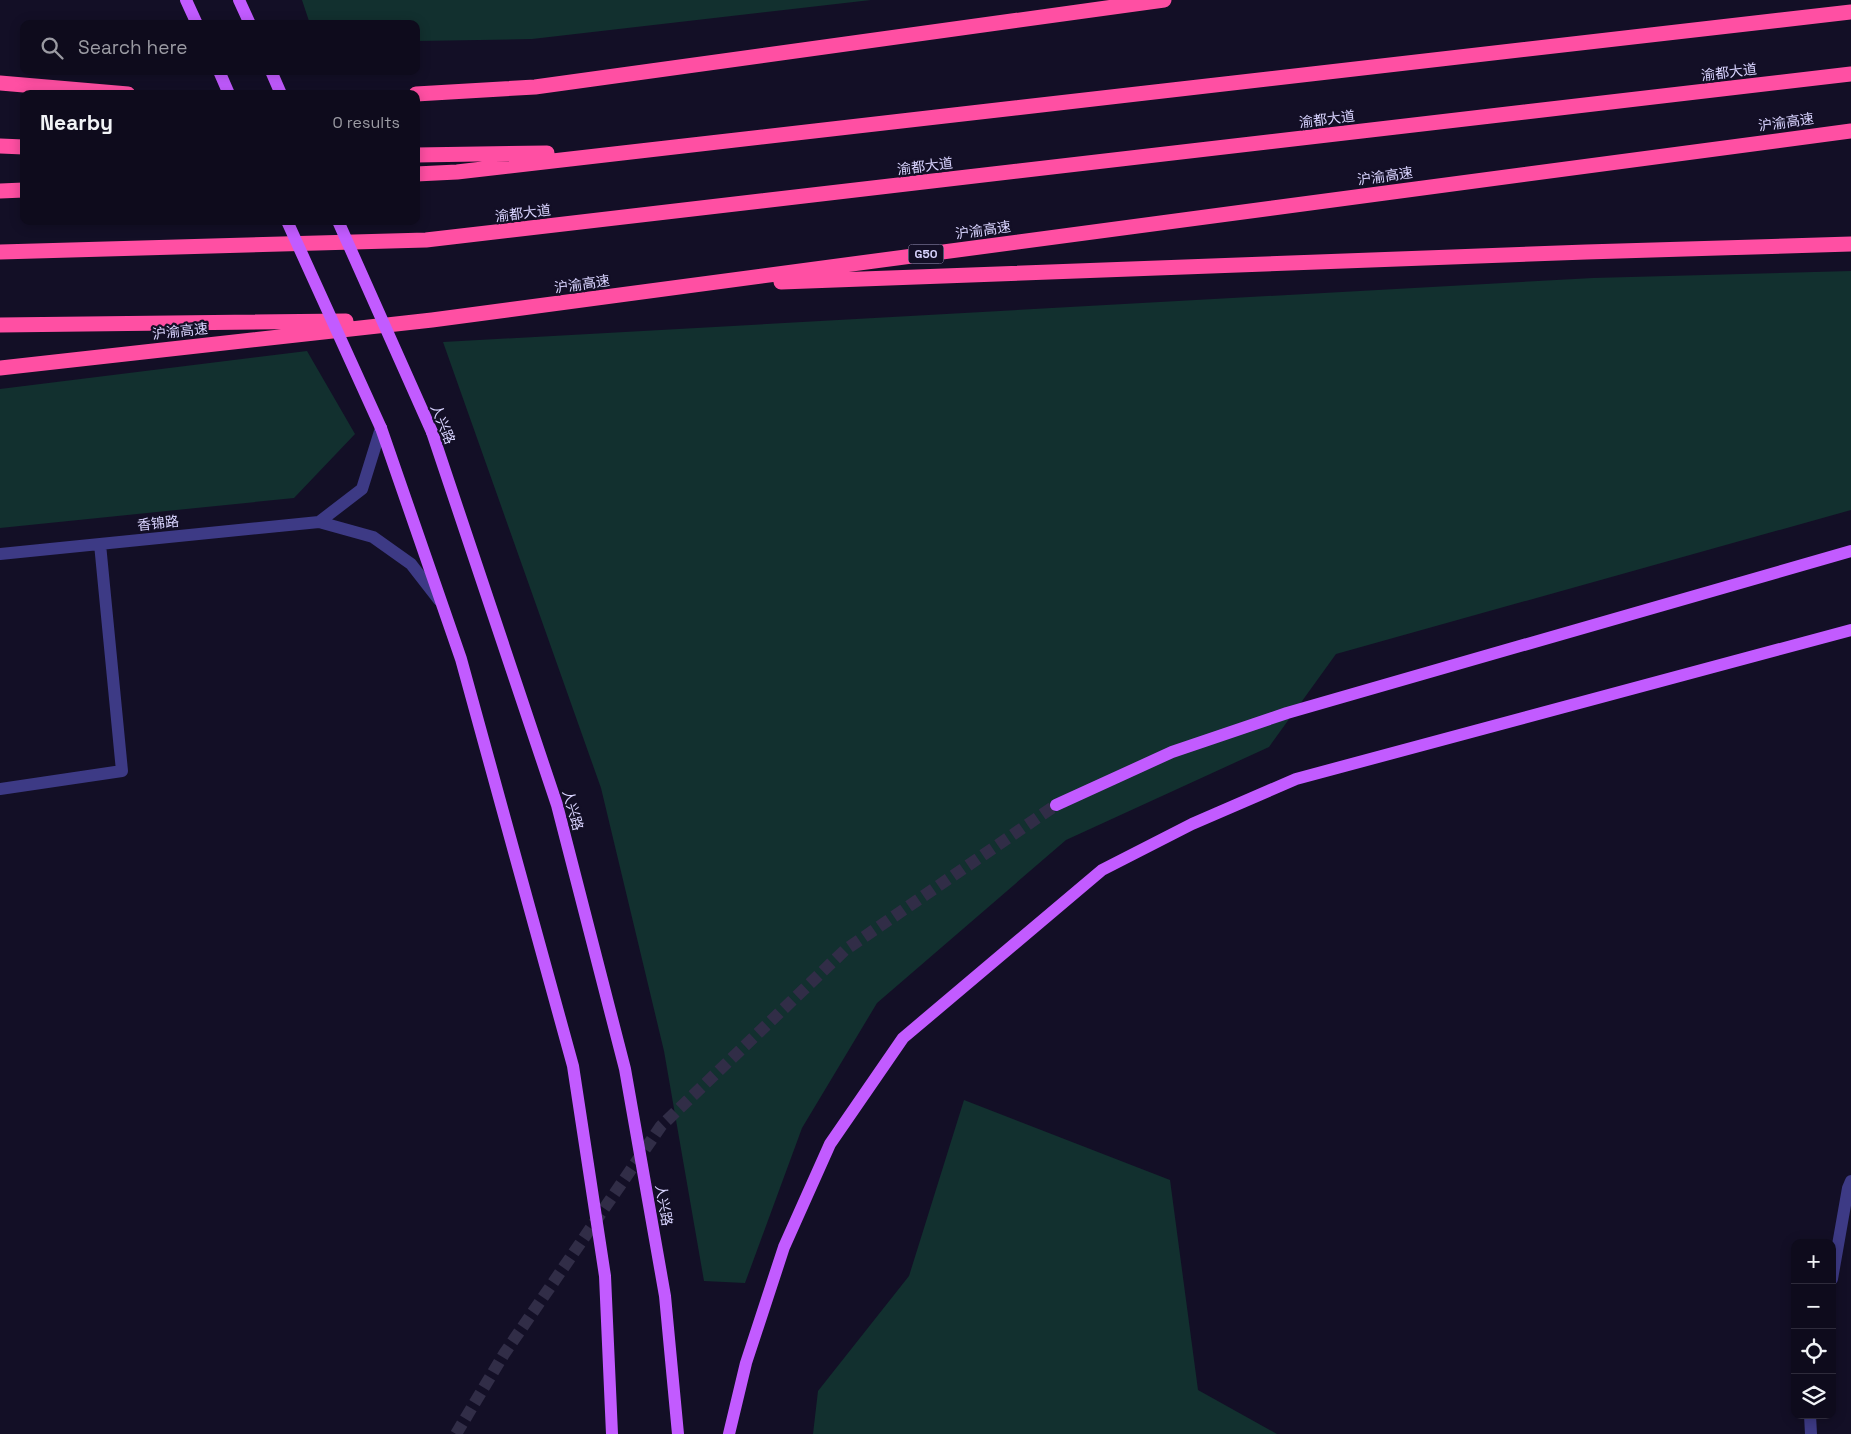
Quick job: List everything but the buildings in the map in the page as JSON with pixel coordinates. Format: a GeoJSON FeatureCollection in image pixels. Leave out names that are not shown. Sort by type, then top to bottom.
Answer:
{"type":"FeatureCollection","features":[{"type":"Feature","properties":{"kind":"highway"},"geometry":{"type":"LineString","coordinates":[[420,94],[535,87],[1164,0]]}},
{"type":"Feature","properties":{"kind":"highway"},"geometry":{"type":"LineString","coordinates":[[420,174],[457,172],[636,152],[1851,12]]}},
{"type":"Feature","properties":{"kind":"highway","name":"渝都大道"},"geometry":{"type":"LineString","coordinates":[[0,252],[426,240],[1851,74]]}},
{"type":"Feature","properties":{"kind":"highway"},"geometry":{"type":"LineString","coordinates":[[0,83],[81,90]]}},
{"type":"Feature","properties":{"kind":"highway","name":"沪渝高速"},"geometry":{"type":"LineString","coordinates":[[0,368],[432,320],[1851,131]]}},
{"type":"Feature","properties":{"kind":"highway"},"geometry":{"type":"LineString","coordinates":[[0,146],[20,147]]}},
{"type":"Feature","properties":{"kind":"highway"},"geometry":{"type":"LineString","coordinates":[[420,155],[636,152]]}},
{"type":"Feature","properties":{"kind":"highway"},"geometry":{"type":"LineString","coordinates":[[0,191],[20,190]]}},
{"type":"Feature","properties":{"kind":"highway"},"geometry":{"type":"LineString","coordinates":[[692,286],[1586,252],[1851,244]]}},
{"type":"Feature","properties":{"kind":"highway"},"geometry":{"type":"LineString","coordinates":[[0,325],[432,320]]}},
{"type":"Feature","properties":{"kind":"main road"},"geometry":{"type":"LineString","coordinates":[[186,0],[195,20]]}},
{"type":"Feature","properties":{"kind":"main road"},"geometry":{"type":"LineString","coordinates":[[239,0],[248,20]]}},
{"type":"Feature","properties":{"kind":"main road"},"geometry":{"type":"LineString","coordinates":[[221,75],[227,90]]}},
{"type":"Feature","properties":{"kind":"main road"},"geometry":{"type":"LineString","coordinates":[[273,75],[279,90]]}},
{"type":"Feature","properties":{"kind":"main road"},"geometry":{"type":"LineString","coordinates":[[289,225],[381,428],[461,659],[572,1066],[604,1276],[612,1434]]}},
{"type":"Feature","properties":{"kind":"main road","name":"人兴路"},"geometry":{"type":"LineString","coordinates":[[340,225],[432,432],[557,805],[625,1068],[665,1296],[678,1434]]}},
{"type":"Feature","properties":{"kind":"main road"},"geometry":{"type":"LineString","coordinates":[[1056,805],[1172,752],[1287,713],[1851,551]]}},
{"type":"Feature","properties":{"kind":"main road"},"geometry":{"type":"LineString","coordinates":[[729,1434],[746,1363],[784,1247],[830,1144],[903,1038],[1102,870],[1192,824],[1296,779],[1851,630]]}},
{"type":"Feature","properties":{"kind":"street"},"geometry":{"type":"LineString","coordinates":[[319,522],[362,489],[381,428]]}},
{"type":"Feature","properties":{"kind":"street"},"geometry":{"type":"LineString","coordinates":[[319,522],[373,537],[411,564],[441,602]]}},
{"type":"Feature","properties":{"kind":"street","name":"香锦路"},"geometry":{"type":"LineString","coordinates":[[0,554],[319,522]]}},
{"type":"Feature","properties":{"kind":"street"},"geometry":{"type":"LineString","coordinates":[[0,789],[122,771],[100,544]]}},
{"type":"Feature","properties":{"kind":"street"},"geometry":{"type":"LineString","coordinates":[[1836,1256],[1848,1188],[1851,1181]]}},
{"type":"Feature","properties":{"kind":"street"},"geometry":{"type":"LineString","coordinates":[[1810,1419],[1811,1434]]}},
{"type":"Feature","properties":{"kind":"green space"},"geometry":{"type":"Polygon","coordinates":[[[302,0],[871,0],[532,39],[420,41],[420,20],[309,20],[302,0]]]}},
{"type":"Feature","properties":{"kind":"green space"},"geometry":{"type":"Polygon","coordinates":[[[1851,271],[1851,510],[1336,654],[1269,747],[1066,840],[877,1003],[802,1128],[745,1283],[704,1281],[664,1051],[601,788],[443,342],[1593,278],[1851,271]]]}},
{"type":"Feature","properties":{"kind":"green space"},"geometry":{"type":"Polygon","coordinates":[[[307,351],[355,434],[294,498],[0,528],[0,389],[307,351]]]}},
{"type":"Feature","properties":{"kind":"green space"},"geometry":{"type":"Polygon","coordinates":[[[964,1100],[1170,1180],[1198,1390],[1277,1434],[813,1434],[818,1391],[909,1276],[964,1100]]]}},
{"type":"Feature","properties":{"kind":"tunnel"},"geometry":{"type":"LineString","coordinates":[[456,1434],[504,1354],[661,1126],[845,950],[1056,805]]}}]}
